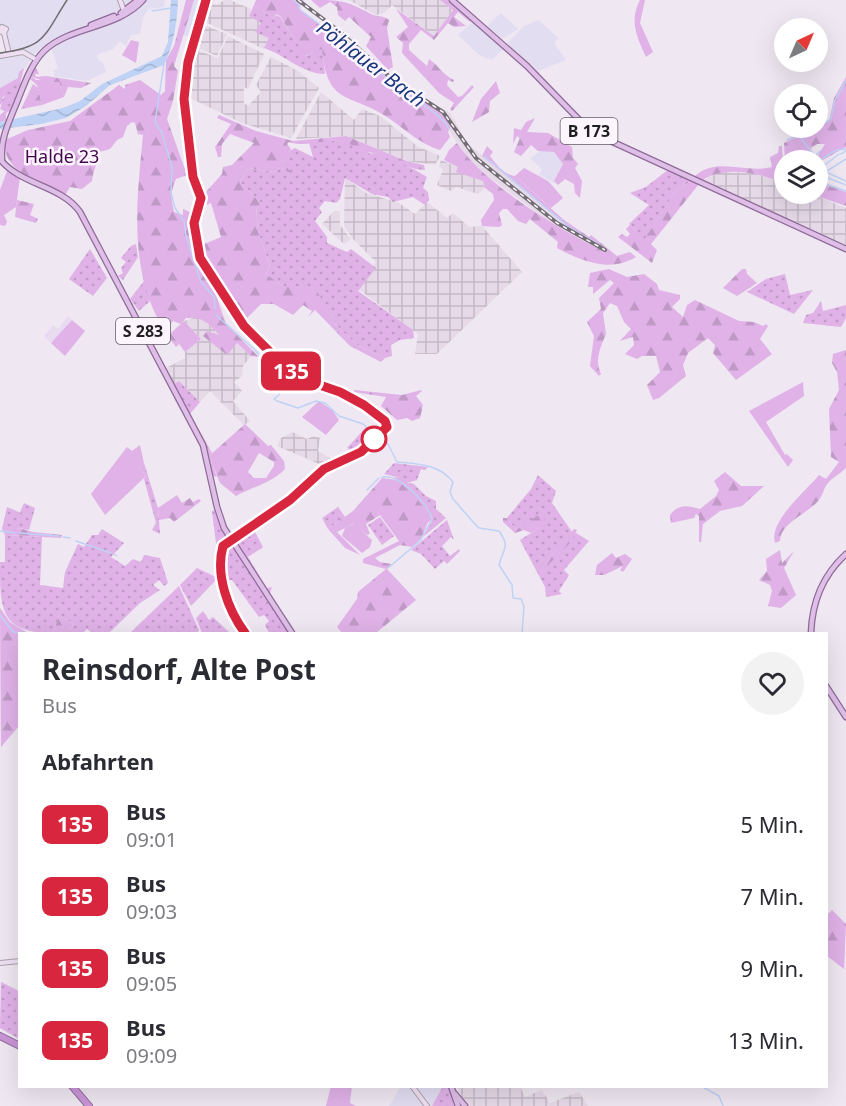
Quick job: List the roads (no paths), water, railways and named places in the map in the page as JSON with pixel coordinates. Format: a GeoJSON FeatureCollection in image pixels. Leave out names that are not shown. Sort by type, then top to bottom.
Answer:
{"type":"FeatureCollection","features":[{"type":"Feature","properties":{"kind":"highway"},"geometry":{"type":"LineString","coordinates":[[0,1037],[18,1046]]}},
{"type":"Feature","properties":{"kind":"highway"},"geometry":{"type":"LineString","coordinates":[[76,1088],[91,1106]]}},
{"type":"Feature","properties":{"kind":"main road"},"geometry":{"type":"LineString","coordinates":[[120,0],[125,13]]}},
{"type":"Feature","properties":{"kind":"main road"},"geometry":{"type":"LineString","coordinates":[[1,162],[1,138],[34,57],[62,36],[125,13],[138,0]]}},
{"type":"Feature","properties":{"kind":"main road"},"geometry":{"type":"LineString","coordinates":[[34,57],[61,40],[125,13],[143,0]]}},
{"type":"Feature","properties":{"kind":"main road","name":"B 173"},"geometry":{"type":"LineString","coordinates":[[452,0],[527,66],[587,129],[846,249]]}},
{"type":"Feature","properties":{"kind":"main road"},"geometry":{"type":"LineString","coordinates":[[1,32],[9,54]]}},
{"type":"Feature","properties":{"kind":"main road"},"geometry":{"type":"LineString","coordinates":[[0,56],[23,52],[34,57]]}},
{"type":"Feature","properties":{"kind":"main road","name":"S 283"},"geometry":{"type":"LineString","coordinates":[[1,162],[8,168],[62,196],[80,212],[198,435],[211,472],[217,507],[223,525],[291,632]]}},
{"type":"Feature","properties":{"kind":"main road"},"geometry":{"type":"LineString","coordinates":[[811,632],[820,589],[832,569],[846,554]]}},
{"type":"Feature","properties":{"kind":"main road"},"geometry":{"type":"LineString","coordinates":[[828,689],[846,717]]}},
{"type":"Feature","properties":{"kind":"main road"},"geometry":{"type":"LineString","coordinates":[[0,963],[18,960]]}},
{"type":"Feature","properties":{"kind":"main road"},"geometry":{"type":"LineString","coordinates":[[414,1088],[427,1106]]}},
{"type":"Feature","properties":{"kind":"main road"},"geometry":{"type":"LineString","coordinates":[[451,1088],[456,1106]]}},
{"type":"Feature","properties":{"kind":"main road"},"geometry":{"type":"LineString","coordinates":[[451,1088],[465,1106]]}},
{"type":"Feature","properties":{"kind":"water"},"geometry":{"type":"Polygon","coordinates":[[[171,0],[178,0],[177,17],[173,41],[164,65],[110,85],[86,106],[66,118],[41,124],[0,129],[0,122],[63,108],[80,101],[102,84],[162,56],[168,42],[171,0]]]}},
{"type":"Feature","properties":{"kind":"waterway","name":"Pöhlauer Bach"},"geometry":{"type":"LineString","coordinates":[[293,0],[299,5],[300,10],[407,94],[435,113],[449,129]]}},
{"type":"Feature","properties":{"kind":"waterway"},"geometry":{"type":"LineString","coordinates":[[152,11],[171,8]]}},
{"type":"Feature","properties":{"kind":"waterway"},"geometry":{"type":"LineString","coordinates":[[164,64],[155,122],[162,133],[172,167],[171,193],[175,208],[184,221],[186,236],[201,282],[214,297],[215,309]]}},
{"type":"Feature","properties":{"kind":"waterway"},"geometry":{"type":"LineString","coordinates":[[828,121],[831,119],[835,100],[846,81]]}},
{"type":"Feature","properties":{"kind":"waterway"},"geometry":{"type":"LineString","coordinates":[[787,140],[792,138]]}},
{"type":"Feature","properties":{"kind":"waterway"},"geometry":{"type":"LineString","coordinates":[[801,138],[810,150]]}},
{"type":"Feature","properties":{"kind":"waterway"},"geometry":{"type":"LineString","coordinates":[[836,150],[846,149]]}},
{"type":"Feature","properties":{"kind":"waterway"},"geometry":{"type":"LineString","coordinates":[[828,155],[835,151]]}},
{"type":"Feature","properties":{"kind":"waterway"},"geometry":{"type":"LineString","coordinates":[[841,154],[846,151]]}},
{"type":"Feature","properties":{"kind":"waterway"},"geometry":{"type":"LineString","coordinates":[[828,162],[839,154]]}},
{"type":"Feature","properties":{"kind":"waterway","name":"Pöhlauer Bach"},"geometry":{"type":"LineString","coordinates":[[485,157],[570,228],[603,247]]}},
{"type":"Feature","properties":{"kind":"waterway"},"geometry":{"type":"LineString","coordinates":[[828,170],[846,159]]}},
{"type":"Feature","properties":{"kind":"waterway"},"geometry":{"type":"LineString","coordinates":[[828,173],[846,181]]}},
{"type":"Feature","properties":{"kind":"waterway"},"geometry":{"type":"LineString","coordinates":[[828,178],[846,185]]}},
{"type":"Feature","properties":{"kind":"waterway"},"geometry":{"type":"LineString","coordinates":[[828,185],[846,191]]}},
{"type":"Feature","properties":{"kind":"waterway"},"geometry":{"type":"LineString","coordinates":[[216,315],[255,350],[276,375],[280,374],[279,395],[274,399],[298,408],[316,401],[325,403],[339,416],[363,424],[388,444],[397,462],[435,468],[453,482],[450,492],[453,499],[474,523],[479,528],[499,531],[505,541],[499,565],[512,585],[513,598],[521,599],[524,606],[522,632]]}},
{"type":"Feature","properties":{"kind":"waterway"},"geometry":{"type":"LineString","coordinates":[[382,477],[397,480],[412,491],[425,505],[432,519],[420,541],[388,568]]}},
{"type":"Feature","properties":{"kind":"waterway"},"geometry":{"type":"LineString","coordinates":[[367,490],[379,478]]}},
{"type":"Feature","properties":{"kind":"waterway"},"geometry":{"type":"LineString","coordinates":[[0,531],[16,533]]}},
{"type":"Feature","properties":{"kind":"waterway"},"geometry":{"type":"LineString","coordinates":[[19,533],[59,536]]}},
{"type":"Feature","properties":{"kind":"waterway"},"geometry":{"type":"LineString","coordinates":[[63,537],[70,538]]}},
{"type":"Feature","properties":{"kind":"waterway"},"geometry":{"type":"LineString","coordinates":[[76,541],[111,553]]}},
{"type":"Feature","properties":{"kind":"waterway"},"geometry":{"type":"LineString","coordinates":[[0,615],[13,632],[18,633]]}},
{"type":"Feature","properties":{"kind":"waterway"},"geometry":{"type":"LineString","coordinates":[[705,1088],[719,1096],[723,1106]]}},
{"type":"Feature","properties":{"kind":"tram line"},"geometry":{"type":"LineString","coordinates":[[0,53],[15,51],[42,38],[67,0]]}},
{"type":"Feature","properties":{"kind":"railway"},"geometry":{"type":"LineString","coordinates":[[298,0],[339,31],[391,78],[443,112],[476,158],[557,223],[605,250]]}},
{"type":"Feature","properties":{"kind":"park label","name":"Halde 23"},"geometry":{"type":"Point","coordinates":[62,157]}}]}
